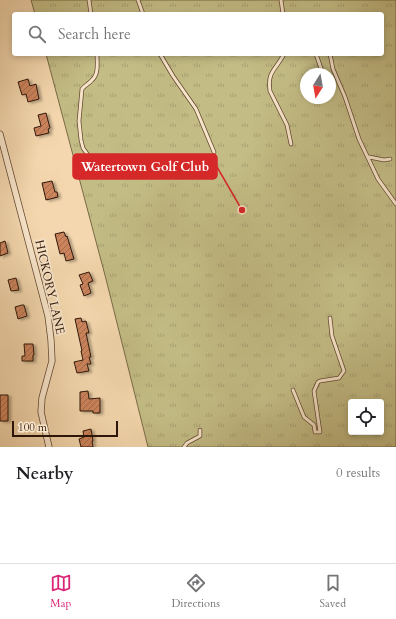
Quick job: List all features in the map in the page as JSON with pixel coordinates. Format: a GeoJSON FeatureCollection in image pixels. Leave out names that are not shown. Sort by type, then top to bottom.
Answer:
{"type":"FeatureCollection","features":[{"type":"Feature","properties":{"kind":"street","name":"HICKORY LANE"},"geometry":{"type":"LineString","coordinates":[[0,134],[48,316],[52,361],[42,398],[41,412],[49,447]]}},
{"type":"Feature","properties":{"kind":"lane"},"geometry":{"type":"LineString","coordinates":[[89,0],[91,12]]}},
{"type":"Feature","properties":{"kind":"lane"},"geometry":{"type":"LineString","coordinates":[[138,0],[142,12]]}},
{"type":"Feature","properties":{"kind":"lane"},"geometry":{"type":"LineString","coordinates":[[280,0],[283,12]]}},
{"type":"Feature","properties":{"kind":"lane"},"geometry":{"type":"LineString","coordinates":[[94,173],[90,158],[83,148],[79,120],[82,89],[93,80],[97,72],[96,56]]}},
{"type":"Feature","properties":{"kind":"lane"},"geometry":{"type":"LineString","coordinates":[[161,56],[196,109],[214,152]]}},
{"type":"Feature","properties":{"kind":"lane"},"geometry":{"type":"LineString","coordinates":[[283,56],[270,74],[269,86],[270,91],[287,124],[291,144]]}},
{"type":"Feature","properties":{"kind":"lane"},"geometry":{"type":"LineString","coordinates":[[317,56],[321,68]]}},
{"type":"Feature","properties":{"kind":"lane"},"geometry":{"type":"LineString","coordinates":[[330,56],[333,69],[359,139],[369,157],[378,179],[396,204]]}},
{"type":"Feature","properties":{"kind":"lane"},"geometry":{"type":"LineString","coordinates":[[369,157],[384,160],[390,159]]}},
{"type":"Feature","properties":{"kind":"lane"},"geometry":{"type":"LineString","coordinates":[[293,390],[304,417],[314,425],[315,432],[320,432],[314,391],[320,380],[338,378],[344,371],[332,336],[330,318]]}},
{"type":"Feature","properties":{"kind":"lane"},"geometry":{"type":"LineString","coordinates":[[184,447],[187,443],[200,436],[200,430]]}},
{"type":"Feature","properties":{"kind":"green space"},"geometry":{"type":"Polygon","coordinates":[[[31,0],[396,0],[396,447],[148,447],[106,279],[47,56],[384,56],[384,12],[34,12],[31,0]]]}},
{"type":"Feature","properties":{"kind":"building"},"geometry":{"type":"Polygon","coordinates":[[[28,79],[30,86],[36,84],[39,99],[28,102],[26,94],[22,95],[18,82],[28,79]]]}},
{"type":"Feature","properties":{"kind":"building"},"geometry":{"type":"Polygon","coordinates":[[[46,113],[50,128],[48,129],[49,133],[36,136],[34,128],[41,126],[38,115],[46,113]]]}},
{"type":"Feature","properties":{"kind":"building"},"geometry":{"type":"Polygon","coordinates":[[[52,181],[58,197],[46,200],[42,183],[52,181]]]}},
{"type":"Feature","properties":{"kind":"building"},"geometry":{"type":"Polygon","coordinates":[[[64,232],[66,237],[67,236],[74,259],[66,261],[64,253],[60,254],[55,234],[64,232]]]}},
{"type":"Feature","properties":{"kind":"building"},"geometry":{"type":"Polygon","coordinates":[[[5,241],[8,253],[0,256],[0,243],[5,241]]]}},
{"type":"Feature","properties":{"kind":"building"},"geometry":{"type":"Polygon","coordinates":[[[89,272],[93,281],[88,283],[91,293],[84,296],[80,285],[83,284],[79,275],[89,272]]]}},
{"type":"Feature","properties":{"kind":"building"},"geometry":{"type":"Polygon","coordinates":[[[16,278],[19,290],[11,291],[8,280],[16,278]]]}},
{"type":"Feature","properties":{"kind":"building"},"geometry":{"type":"Polygon","coordinates":[[[24,305],[27,316],[18,319],[15,307],[24,305]]]}},
{"type":"Feature","properties":{"kind":"building"},"geometry":{"type":"Polygon","coordinates":[[[81,318],[82,322],[86,321],[89,333],[86,333],[91,364],[87,364],[89,371],[77,373],[74,362],[83,360],[75,319],[81,318]]]}},
{"type":"Feature","properties":{"kind":"building"},"geometry":{"type":"Polygon","coordinates":[[[24,344],[33,344],[33,361],[22,361],[22,356],[25,356],[24,344]]]}},
{"type":"Feature","properties":{"kind":"building"},"geometry":{"type":"Polygon","coordinates":[[[88,391],[89,399],[100,398],[100,413],[93,413],[93,411],[80,411],[80,392],[88,391]]]}},
{"type":"Feature","properties":{"kind":"building"},"geometry":{"type":"Polygon","coordinates":[[[0,395],[8,395],[8,421],[0,421],[0,395]]]}},
{"type":"Feature","properties":{"kind":"building"},"geometry":{"type":"Polygon","coordinates":[[[91,429],[93,447],[81,447],[79,439],[84,437],[83,431],[91,429]]]}},
{"type":"Feature","properties":{"kind":"place","name":"Watertown Golf Club"},"geometry":{"type":"Point","coordinates":[242,210]}}]}
